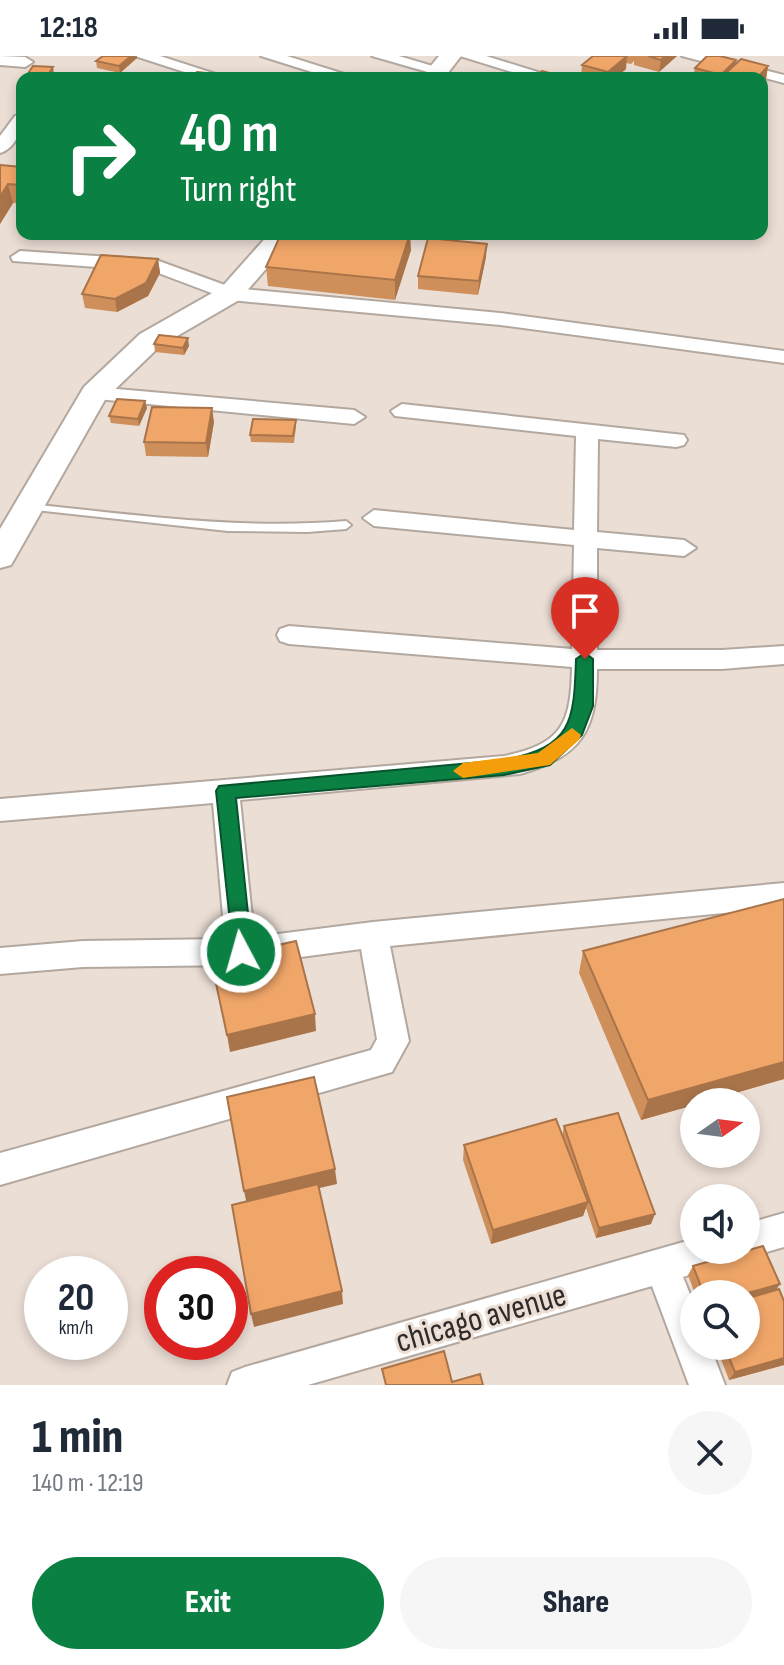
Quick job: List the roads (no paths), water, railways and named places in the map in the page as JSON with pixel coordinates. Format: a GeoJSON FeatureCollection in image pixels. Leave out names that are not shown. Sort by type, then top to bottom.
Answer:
{"type":"FeatureCollection","features":[{"type":"Feature","properties":{"kind":"street"},"geometry":{"type":"LineString","coordinates":[[143,56],[174,60],[205,72]]}},
{"type":"Feature","properties":{"kind":"street"},"geometry":{"type":"LineString","coordinates":[[269,56],[327,72]]}},
{"type":"Feature","properties":{"kind":"street"},"geometry":{"type":"LineString","coordinates":[[380,56],[440,68]]}},
{"type":"Feature","properties":{"kind":"street"},"geometry":{"type":"LineString","coordinates":[[468,56],[527,72]]}},
{"type":"Feature","properties":{"kind":"street"},"geometry":{"type":"LineString","coordinates":[[690,56],[753,72]]}},
{"type":"Feature","properties":{"kind":"street"},"geometry":{"type":"LineString","coordinates":[[0,60],[25,62]]}},
{"type":"Feature","properties":{"kind":"street"},"geometry":{"type":"LineString","coordinates":[[768,76],[781,79]]}},
{"type":"Feature","properties":{"kind":"street"},"geometry":{"type":"LineString","coordinates":[[0,148],[16,127]]}},
{"type":"Feature","properties":{"kind":"street"},"geometry":{"type":"LineString","coordinates":[[0,557],[94,393],[150,340],[230,294],[278,240]]}},
{"type":"Feature","properties":{"kind":"street"},"geometry":{"type":"LineString","coordinates":[[20,257],[156,266],[230,294],[500,319],[784,357]]}},
{"type":"Feature","properties":{"kind":"street"},"geometry":{"type":"LineString","coordinates":[[94,393],[354,417]]}},
{"type":"Feature","properties":{"kind":"street"},"geometry":{"type":"LineString","coordinates":[[402,411],[676,440]]}},
{"type":"Feature","properties":{"kind":"street"},"geometry":{"type":"LineString","coordinates":[[0,810],[504,767],[543,759],[573,735],[584,706],[587,432]]}},
{"type":"Feature","properties":{"kind":"street"},"geometry":{"type":"LineString","coordinates":[[374,518],[684,548]]}},
{"type":"Feature","properties":{"kind":"street"},"geometry":{"type":"LineString","coordinates":[[289,635],[670,663],[784,655]]}},
{"type":"Feature","properties":{"kind":"street"},"geometry":{"type":"LineString","coordinates":[[226,791],[241,952]]}},
{"type":"Feature","properties":{"kind":"street"},"geometry":{"type":"LineString","coordinates":[[0,961],[83,954],[241,952],[373,935],[784,895]]}},
{"type":"Feature","properties":{"kind":"street"},"geometry":{"type":"LineString","coordinates":[[0,1169],[381,1062],[393,1041],[373,935]]}},
{"type":"Feature","properties":{"kind":"street"},"geometry":{"type":"LineString","coordinates":[[760,1237],[784,1230]]}},
{"type":"Feature","properties":{"kind":"street","name":"chicago avenue"},"geometry":{"type":"LineString","coordinates":[[245,1385],[680,1261]]}},
{"type":"Feature","properties":{"kind":"street"},"geometry":{"type":"LineString","coordinates":[[662,1266],[707,1385]]}},
{"type":"Feature","properties":{"kind":"lane"},"geometry":{"type":"LineString","coordinates":[[30,507],[248,530],[292,531],[346,525]]}}]}
